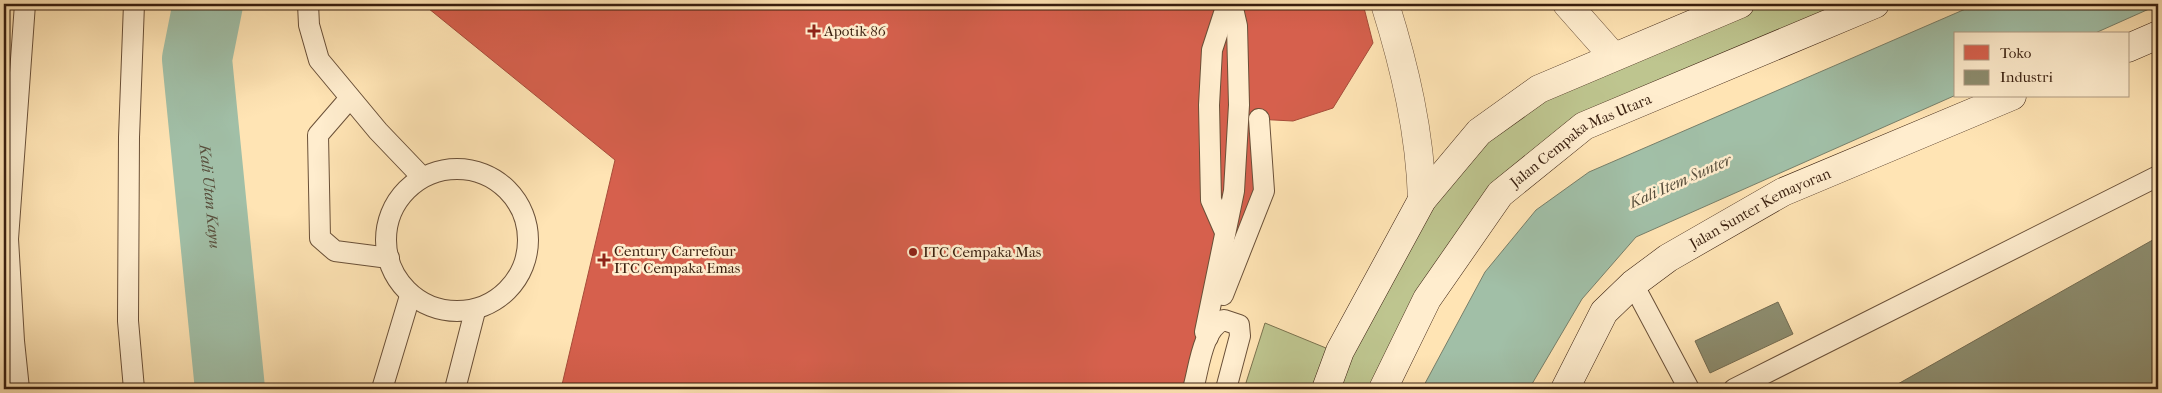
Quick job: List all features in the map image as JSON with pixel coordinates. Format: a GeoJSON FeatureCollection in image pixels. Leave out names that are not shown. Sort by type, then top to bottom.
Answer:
{"type":"FeatureCollection","features":[{"type":"Feature","properties":{"kind":"main road"},"geometry":{"type":"LineString","coordinates":[[1385,4],[1408,86],[1421,165],[1422,200]]}},
{"type":"Feature","properties":{"kind":"main road"},"geometry":{"type":"LineString","coordinates":[[1567,4],[1613,56]]}},
{"type":"Feature","properties":{"kind":"main road"},"geometry":{"type":"LineString","coordinates":[[1326,389],[1340,351],[1422,200],[1479,132],[1539,89],[1613,56],[1740,4]]}},
{"type":"Feature","properties":{"kind":"main road","name":"Jalan Cempaka Mas Utara"},"geometry":{"type":"LineString","coordinates":[[1383,389],[1427,299],[1500,194],[1584,126],[1875,4]]}},
{"type":"Feature","properties":{"kind":"main road"},"geometry":{"type":"LineString","coordinates":[[2130,47],[2158,35]]}},
{"type":"Feature","properties":{"kind":"main road","name":"Jalan Sunter Kemayoran"},"geometry":{"type":"LineString","coordinates":[[1565,389],[1604,312],[1633,284],[1668,258],[1783,192],[2007,98]]}},
{"type":"Feature","properties":{"kind":"lane"},"geometry":{"type":"LineString","coordinates":[[19,389],[6,239],[25,4]]}},
{"type":"Feature","properties":{"kind":"lane"},"geometry":{"type":"LineString","coordinates":[[134,4],[129,137],[128,321],[134,389]]}},
{"type":"Feature","properties":{"kind":"lane"},"geometry":{"type":"LineString","coordinates":[[308,4],[309,25],[319,60],[378,132],[422,177]]}},
{"type":"Feature","properties":{"kind":"lane"},"geometry":{"type":"LineString","coordinates":[[1226,232],[1211,200],[1209,105],[1212,50],[1227,4]]}},
{"type":"Feature","properties":{"kind":"lane"},"geometry":{"type":"LineString","coordinates":[[1208,336],[1205,332],[1234,191],[1239,105],[1237,26],[1232,4]]}},
{"type":"Feature","properties":{"kind":"lane"},"geometry":{"type":"LineString","coordinates":[[350,98],[318,135],[320,238],[334,251],[389,258]]}},
{"type":"Feature","properties":{"kind":"lane"},"geometry":{"type":"LineString","coordinates":[[1193,389],[1208,336],[1264,191],[1259,119]]}},
{"type":"Feature","properties":{"kind":"lane"},"geometry":{"type":"LineString","coordinates":[[458,167],[494,177],[521,204],[530,241],[520,277],[475,311],[457,313],[410,296],[394,276],[389,258],[384,240],[395,203],[422,177],[458,167]]}},
{"type":"Feature","properties":{"kind":"lane"},"geometry":{"type":"LineString","coordinates":[[1734,389],[2158,176]]}},
{"type":"Feature","properties":{"kind":"lane"},"geometry":{"type":"LineString","coordinates":[[1633,284],[1690,389]]}},
{"type":"Feature","properties":{"kind":"lane"},"geometry":{"type":"LineString","coordinates":[[382,389],[410,296]]}},
{"type":"Feature","properties":{"kind":"lane"},"geometry":{"type":"LineString","coordinates":[[455,389],[475,311]]}},
{"type":"Feature","properties":{"kind":"lane"},"geometry":{"type":"LineString","coordinates":[[1208,336],[1216,323],[1224,320],[1239,325],[1240,336],[1226,389]]}},
{"type":"Feature","properties":{"kind":"shaded area"},"geometry":{"type":"Polygon","coordinates":[[[1740,4],[1875,4],[1583,126],[1500,194],[1383,389],[1244,389],[1265,323],[1343,355],[1444,173],[1539,89],[1740,4]]]}},
{"type":"Feature","properties":{"kind":"water","name":"Kali Item Sunter"},"geometry":{"type":"Polygon","coordinates":[[[1977,4],[2158,5],[2097,32],[1954,32],[1954,96],[1636,237],[1582,299],[1529,389],[1422,389],[1485,272],[1536,210],[1589,172],[1977,4]]]}},
{"type":"Feature","properties":{"kind":"building: Toko","name":"ITC Cempaka Mas"},"geometry":{"type":"Polygon","coordinates":[[[423,4],[1363,4],[1373,43],[1333,108],[1293,121],[1255,119],[1259,173],[1186,389],[561,389],[615,160],[423,4]]]}},
{"type":"Feature","properties":{"kind":"building: Industri"},"geometry":{"type":"Polygon","coordinates":[[[2158,237],[2158,389],[1889,389],[2158,237]]]}},
{"type":"Feature","properties":{"kind":"building: Industri"},"geometry":{"type":"Polygon","coordinates":[[[1778,302],[1793,334],[1710,373],[1695,341],[1778,302]]]}},
{"type":"Feature","properties":{"kind":"waterway","name":"Kali Utan Kayu"},"geometry":{"type":"LineString","coordinates":[[208,4],[197,59],[230,389]]}},
{"type":"Feature","properties":{"kind":"place","name":"Apotik 86"},"geometry":{"type":"Point","coordinates":[814,31]}},
{"type":"Feature","properties":{"kind":"place","name":"ITC Cempaka Mas"},"geometry":{"type":"Point","coordinates":[913,252]}},
{"type":"Feature","properties":{"kind":"place","name":"Century Carrefour ITC Cempaka Emas"},"geometry":{"type":"Point","coordinates":[604,260]}}]}
